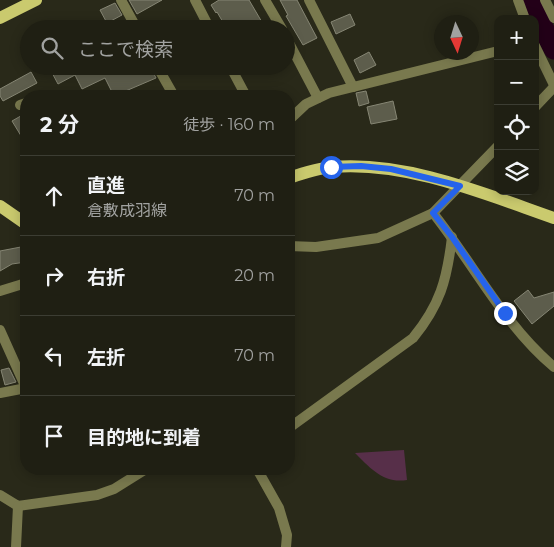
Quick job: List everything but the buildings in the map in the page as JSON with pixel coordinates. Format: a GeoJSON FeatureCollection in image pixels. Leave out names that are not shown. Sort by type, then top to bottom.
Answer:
{"type":"FeatureCollection","features":[{"type":"Feature","properties":{"kind":"main road"},"geometry":{"type":"LineString","coordinates":[[0,18],[36,0]]}},
{"type":"Feature","properties":{"kind":"main road"},"geometry":{"type":"LineString","coordinates":[[295,176],[331,167],[361,166],[391,169],[460,186],[554,218]]}},
{"type":"Feature","properties":{"kind":"main road"},"geometry":{"type":"LineString","coordinates":[[0,206],[20,220]]}},
{"type":"Feature","properties":{"kind":"street"},"geometry":{"type":"LineString","coordinates":[[121,0],[132,20]]}},
{"type":"Feature","properties":{"kind":"street"},"geometry":{"type":"LineString","coordinates":[[195,0],[205,20]]}},
{"type":"Feature","properties":{"kind":"street"},"geometry":{"type":"LineString","coordinates":[[265,0],[277,20]]}},
{"type":"Feature","properties":{"kind":"street"},"geometry":{"type":"LineString","coordinates":[[309,0],[353,87]]}},
{"type":"Feature","properties":{"kind":"street"},"geometry":{"type":"LineString","coordinates":[[518,0],[524,15]]}},
{"type":"Feature","properties":{"kind":"street"},"geometry":{"type":"LineString","coordinates":[[545,0],[554,18]]}},
{"type":"Feature","properties":{"kind":"street"},"geometry":{"type":"LineString","coordinates":[[295,114],[306,104],[318,98],[353,87],[494,52]]}},
{"type":"Feature","properties":{"kind":"street"},"geometry":{"type":"LineString","coordinates":[[295,54],[318,98]]}},
{"type":"Feature","properties":{"kind":"street"},"geometry":{"type":"LineString","coordinates":[[537,105],[554,86],[539,54]]}},
{"type":"Feature","properties":{"kind":"street"},"geometry":{"type":"LineString","coordinates":[[162,75],[171,90]]}},
{"type":"Feature","properties":{"kind":"street"},"geometry":{"type":"LineString","coordinates":[[235,75],[243,90]]}},
{"type":"Feature","properties":{"kind":"street"},"geometry":{"type":"LineString","coordinates":[[295,246],[316,247],[378,238],[433,213],[494,150]]}},
{"type":"Feature","properties":{"kind":"street"},"geometry":{"type":"LineString","coordinates":[[433,213],[505,313],[554,367]]}},
{"type":"Feature","properties":{"kind":"street"},"geometry":{"type":"LineString","coordinates":[[295,424],[412,338],[425,323],[440,296],[448,270],[452,237]]}},
{"type":"Feature","properties":{"kind":"street"},"geometry":{"type":"LineString","coordinates":[[0,291],[20,285]]}},
{"type":"Feature","properties":{"kind":"street"},"geometry":{"type":"LineString","coordinates":[[0,330],[20,375]]}},
{"type":"Feature","properties":{"kind":"street"},"geometry":{"type":"LineString","coordinates":[[0,393],[20,389]]}},
{"type":"Feature","properties":{"kind":"street"},"geometry":{"type":"LineString","coordinates":[[0,495],[18,506],[97,495],[114,489],[136,475]]}},
{"type":"Feature","properties":{"kind":"street"},"geometry":{"type":"LineString","coordinates":[[260,475],[279,508],[287,536],[286,547]]}},
{"type":"Feature","properties":{"kind":"street"},"geometry":{"type":"LineString","coordinates":[[16,547],[18,506]]}},
{"type":"Feature","properties":{"kind":"shaded area"},"geometry":{"type":"Polygon","coordinates":[[[404,450],[407,480],[399,481],[391,480],[378,474],[355,453],[404,450]]]}},
{"type":"Feature","properties":{"kind":"waterway"},"geometry":{"type":"LineString","coordinates":[[529,0],[554,49]]}},
{"type":"Feature","properties":{"kind":"route"},"geometry":{"type":"LineString","coordinates":[[331,167],[361,166],[391,169],[460,186],[433,213],[505,313]]}}]}
